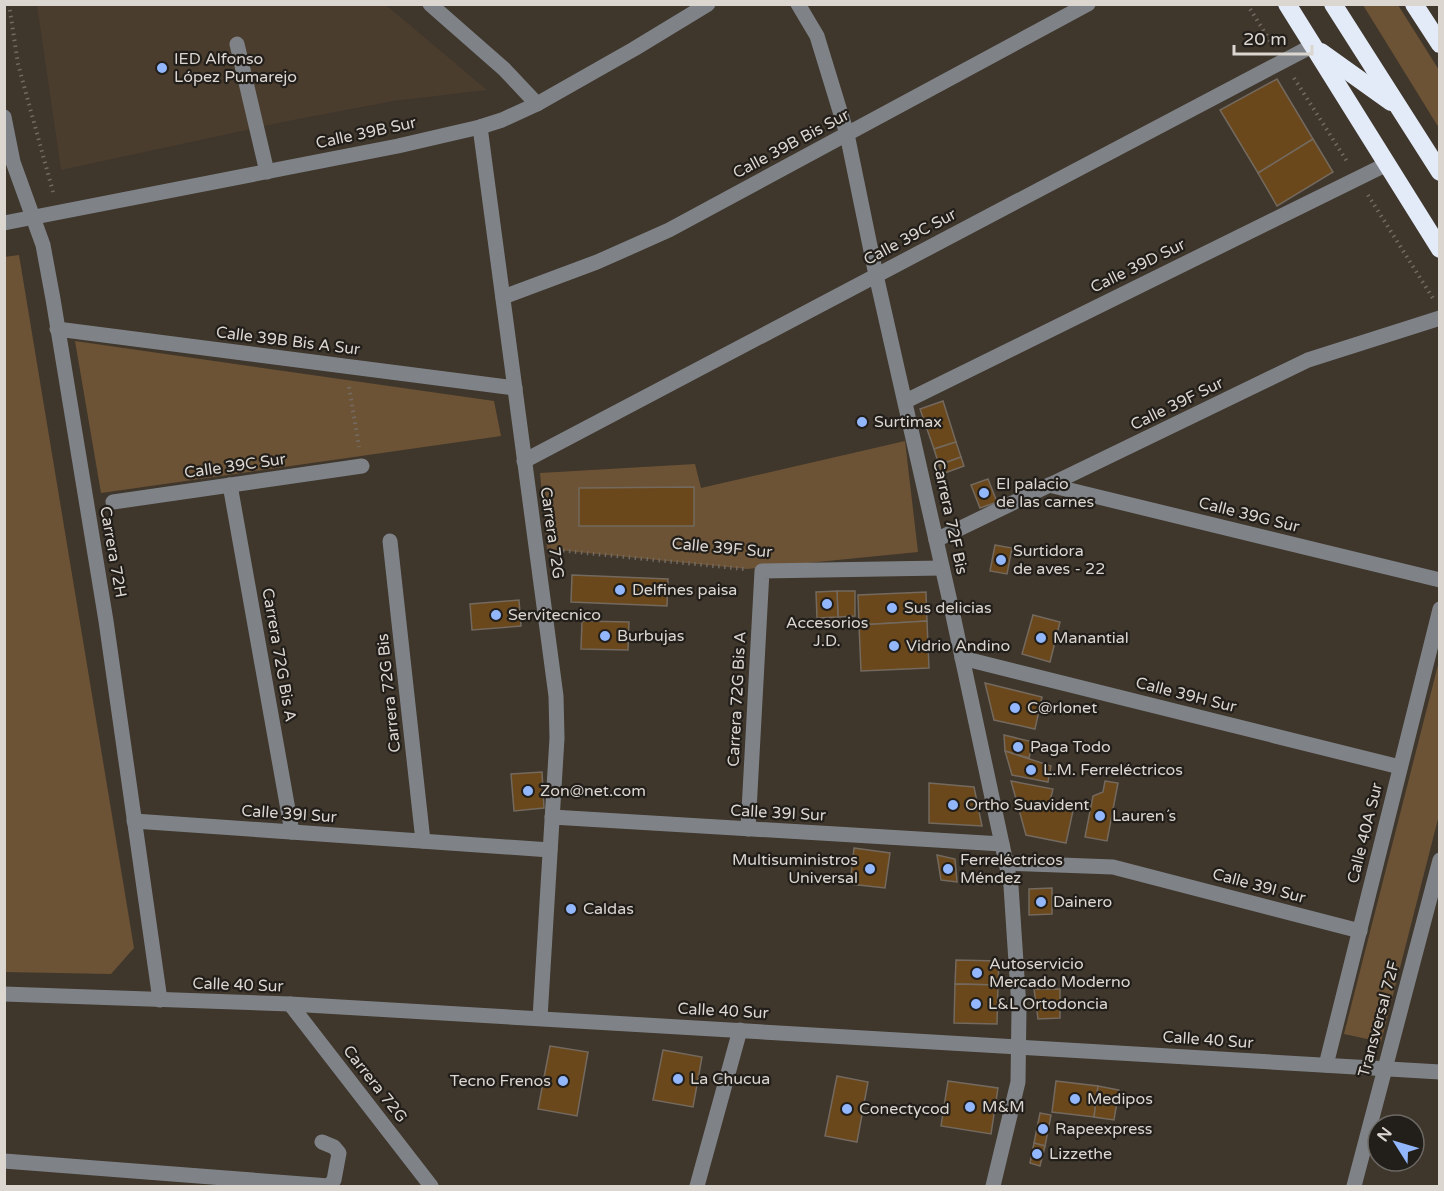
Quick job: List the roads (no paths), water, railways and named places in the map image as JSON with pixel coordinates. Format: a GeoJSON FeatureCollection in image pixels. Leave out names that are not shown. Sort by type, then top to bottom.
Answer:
{"type":"FeatureCollection","features":[{"type":"Feature","properties":{"kind":"highway"},"geometry":{"type":"LineString","coordinates":[[1287,4],[1440,249]]}},
{"type":"Feature","properties":{"kind":"highway"},"geometry":{"type":"LineString","coordinates":[[1334,4],[1440,172]]}},
{"type":"Feature","properties":{"kind":"highway"},"geometry":{"type":"LineString","coordinates":[[1414,4],[1440,44]]}},
{"type":"Feature","properties":{"kind":"highway"},"geometry":{"type":"LineString","coordinates":[[1312,46],[1401,109]]}},
{"type":"Feature","properties":{"kind":"street"},"geometry":{"type":"LineString","coordinates":[[430,4],[504,69],[537,104]]}},
{"type":"Feature","properties":{"kind":"street","name":"Calle 39B Sur"},"geometry":{"type":"LineString","coordinates":[[4,223],[267,172],[480,127],[537,104],[708,4]]}},
{"type":"Feature","properties":{"kind":"street","name":"Carrera 72F Bis"},"geometry":{"type":"LineString","coordinates":[[798,4],[817,36],[847,134],[1006,863],[1015,923],[1019,1008],[1018,1082],[993,1186]]}},
{"type":"Feature","properties":{"kind":"street","name":"Calle 39B Bis Sur"},"geometry":{"type":"LineString","coordinates":[[503,297],[597,262],[669,230],[1088,4]]}},
{"type":"Feature","properties":{"kind":"street"},"geometry":{"type":"LineString","coordinates":[[237,44],[267,172]]}},
{"type":"Feature","properties":{"kind":"street","name":"Calle 39C Sur"},"geometry":{"type":"LineString","coordinates":[[524,461],[1312,46]]}},
{"type":"Feature","properties":{"kind":"street","name":"Carrera 72H"},"geometry":{"type":"LineString","coordinates":[[4,117],[13,162],[45,253],[106,621],[160,1000]]}},
{"type":"Feature","properties":{"kind":"street","name":"Carrera 72G"},"geometry":{"type":"LineString","coordinates":[[480,127],[556,696],[557,738],[540,1018]]}},
{"type":"Feature","properties":{"kind":"street","name":"Calle 39D Sur"},"geometry":{"type":"LineString","coordinates":[[906,401],[1387,164]]}},
{"type":"Feature","properties":{"kind":"street","name":"Calle 39F Sur"},"geometry":{"type":"LineString","coordinates":[[936,540],[1308,360],[1440,318]]}},
{"type":"Feature","properties":{"kind":"street","name":"Calle 39B Bis A Sur"},"geometry":{"type":"LineString","coordinates":[[57,329],[515,388]]}},
{"type":"Feature","properties":{"kind":"street","name":"Calle 39C Sur"},"geometry":{"type":"LineString","coordinates":[[113,502],[362,466]]}},
{"type":"Feature","properties":{"kind":"street","name":"Carrera 72G Bis A"},"geometry":{"type":"LineString","coordinates":[[230,485],[292,832]]}},
{"type":"Feature","properties":{"kind":"street","name":"Calle 39G Sur"},"geometry":{"type":"LineString","coordinates":[[1049,485],[1440,580]]}},
{"type":"Feature","properties":{"kind":"street","name":"Carrera 72G Bis"},"geometry":{"type":"LineString","coordinates":[[390,541],[423,841]]}},
{"type":"Feature","properties":{"kind":"street","name":"Calle 39F Sur"},"geometry":{"type":"LineString","coordinates":[[762,571],[942,568]]}},
{"type":"Feature","properties":{"kind":"street","name":"Carrera 72G Bis A"},"geometry":{"type":"LineString","coordinates":[[748,829],[762,571]]}},
{"type":"Feature","properties":{"kind":"street","name":"Calle 40A Sur"},"geometry":{"type":"LineString","coordinates":[[1326,1065],[1440,609]]}},
{"type":"Feature","properties":{"kind":"street","name":"Calle 39H Sur"},"geometry":{"type":"LineString","coordinates":[[962,658],[1400,767]]}},
{"type":"Feature","properties":{"kind":"street","name":"Calle 39I Sur"},"geometry":{"type":"LineString","coordinates":[[552,817],[1002,844]]}},
{"type":"Feature","properties":{"kind":"street","name":"Calle 39I Sur"},"geometry":{"type":"LineString","coordinates":[[134,821],[550,850]]}},
{"type":"Feature","properties":{"kind":"street","name":"Transversal 72F"},"geometry":{"type":"LineString","coordinates":[[1354,1186],[1440,860]]}},
{"type":"Feature","properties":{"kind":"street","name":"Calle 39I Sur"},"geometry":{"type":"LineString","coordinates":[[1006,863],[1113,867],[1360,931]]}},
{"type":"Feature","properties":{"kind":"street","name":"Calle 40 Sur"},"geometry":{"type":"LineString","coordinates":[[4,994],[290,1004],[1440,1072]]}},
{"type":"Feature","properties":{"kind":"street","name":"Carrera 72G"},"geometry":{"type":"LineString","coordinates":[[290,1004],[431,1186]]}},
{"type":"Feature","properties":{"kind":"street"},"geometry":{"type":"LineString","coordinates":[[697,1186],[740,1030]]}},
{"type":"Feature","properties":{"kind":"street"},"geometry":{"type":"LineString","coordinates":[[4,1161],[328,1186],[334,1180],[339,1153],[334,1147],[322,1142]]}},
{"type":"Feature","properties":{"kind":"place","name":"IED Alfonso López Pumarejo"},"geometry":{"type":"Point","coordinates":[162,68]}},
{"type":"Feature","properties":{"kind":"place","name":"Surtimax"},"geometry":{"type":"Point","coordinates":[862,422]}},
{"type":"Feature","properties":{"kind":"place","name":"El palacio de las carnes"},"geometry":{"type":"Point","coordinates":[984,493]}},
{"type":"Feature","properties":{"kind":"place","name":"Surtidora de aves - 22"},"geometry":{"type":"Point","coordinates":[1001,560]}},
{"type":"Feature","properties":{"kind":"place","name":"Delfines paisa"},"geometry":{"type":"Point","coordinates":[620,590]}},
{"type":"Feature","properties":{"kind":"place","name":"Accesorios J.D."},"geometry":{"type":"Point","coordinates":[827,604]}},
{"type":"Feature","properties":{"kind":"place","name":"Sus delicias"},"geometry":{"type":"Point","coordinates":[892,608]}},
{"type":"Feature","properties":{"kind":"place","name":"Servitecnico"},"geometry":{"type":"Point","coordinates":[496,615]}},
{"type":"Feature","properties":{"kind":"place","name":"Burbujas"},"geometry":{"type":"Point","coordinates":[605,636]}},
{"type":"Feature","properties":{"kind":"place","name":"Manantial"},"geometry":{"type":"Point","coordinates":[1041,638]}},
{"type":"Feature","properties":{"kind":"place","name":"Vidrio Andino"},"geometry":{"type":"Point","coordinates":[894,646]}},
{"type":"Feature","properties":{"kind":"place","name":"C@rlonet"},"geometry":{"type":"Point","coordinates":[1015,708]}},
{"type":"Feature","properties":{"kind":"place","name":"Paga Todo"},"geometry":{"type":"Point","coordinates":[1018,747]}},
{"type":"Feature","properties":{"kind":"place","name":"L.M. Ferreléctricos"},"geometry":{"type":"Point","coordinates":[1031,770]}},
{"type":"Feature","properties":{"kind":"place","name":"Zon@net.com"},"geometry":{"type":"Point","coordinates":[528,791]}},
{"type":"Feature","properties":{"kind":"place","name":"Ortho Suavident"},"geometry":{"type":"Point","coordinates":[953,805]}},
{"type":"Feature","properties":{"kind":"place","name":"Lauren´s"},"geometry":{"type":"Point","coordinates":[1100,816]}},
{"type":"Feature","properties":{"kind":"place","name":"Multisuministros Universal"},"geometry":{"type":"Point","coordinates":[870,869]}},
{"type":"Feature","properties":{"kind":"place","name":"Ferreléctricos Méndez"},"geometry":{"type":"Point","coordinates":[948,869]}},
{"type":"Feature","properties":{"kind":"place","name":"Dainero"},"geometry":{"type":"Point","coordinates":[1041,902]}},
{"type":"Feature","properties":{"kind":"place","name":"Caldas"},"geometry":{"type":"Point","coordinates":[571,909]}},
{"type":"Feature","properties":{"kind":"place","name":"Autoservicio Mercado Moderno"},"geometry":{"type":"Point","coordinates":[977,973]}},
{"type":"Feature","properties":{"kind":"place","name":"L&L Ortodoncia"},"geometry":{"type":"Point","coordinates":[976,1004]}},
{"type":"Feature","properties":{"kind":"place","name":"La Chucua"},"geometry":{"type":"Point","coordinates":[678,1079]}},
{"type":"Feature","properties":{"kind":"place","name":"Tecno Frenos"},"geometry":{"type":"Point","coordinates":[563,1081]}},
{"type":"Feature","properties":{"kind":"place","name":"Medipos"},"geometry":{"type":"Point","coordinates":[1075,1099]}},
{"type":"Feature","properties":{"kind":"place","name":"M&M"},"geometry":{"type":"Point","coordinates":[970,1107]}},
{"type":"Feature","properties":{"kind":"place","name":"Conectycod"},"geometry":{"type":"Point","coordinates":[847,1109]}},
{"type":"Feature","properties":{"kind":"place","name":"Rapeexpress"},"geometry":{"type":"Point","coordinates":[1043,1129]}},
{"type":"Feature","properties":{"kind":"place","name":"Lizzethe"},"geometry":{"type":"Point","coordinates":[1037,1154]}}]}
